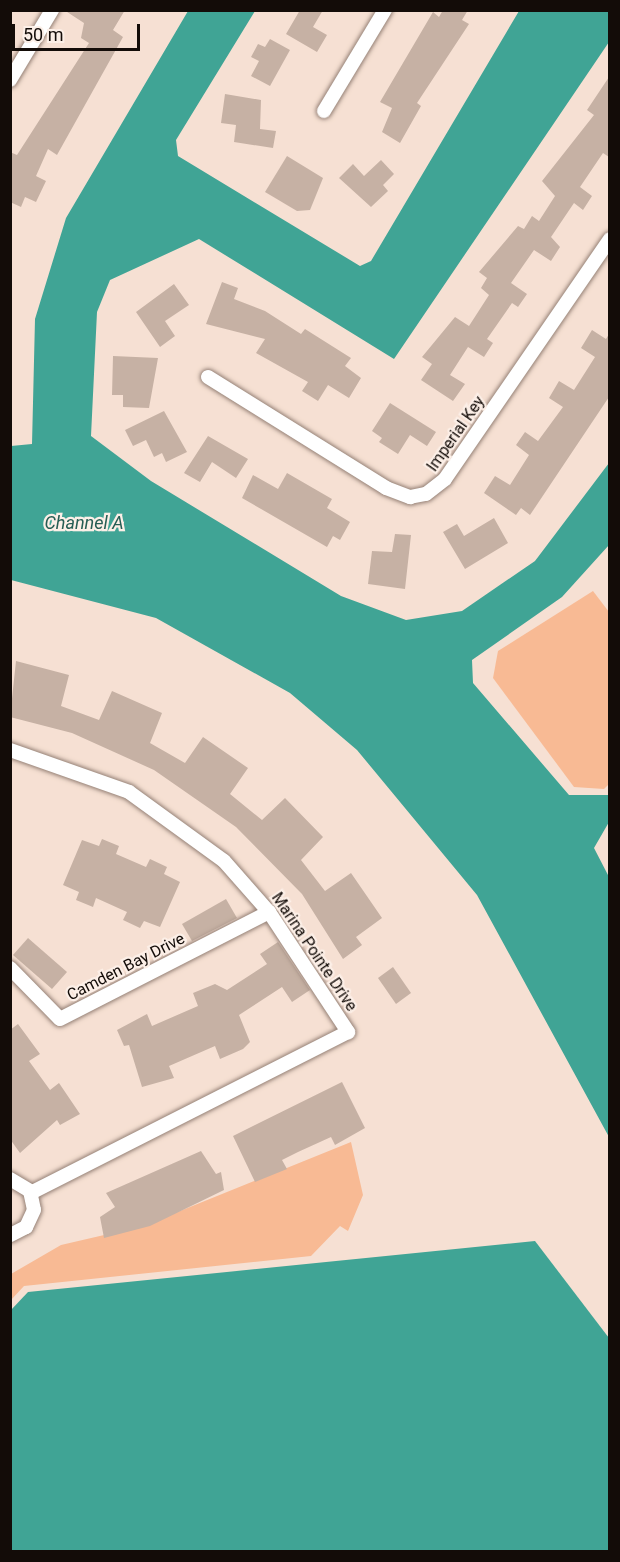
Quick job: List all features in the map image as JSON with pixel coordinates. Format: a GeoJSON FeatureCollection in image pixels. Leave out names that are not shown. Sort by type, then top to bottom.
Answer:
{"type":"FeatureCollection","features":[{"type":"Feature","properties":{"kind":"street"},"geometry":{"type":"LineString","coordinates":[[10,80],[52,10]]}},
{"type":"Feature","properties":{"kind":"street"},"geometry":{"type":"LineString","coordinates":[[324,111],[385,10]]}},
{"type":"Feature","properties":{"kind":"street","name":"Imperial Key"},"geometry":{"type":"LineString","coordinates":[[208,377],[394,492],[426,494],[445,479],[609,239]]}},
{"type":"Feature","properties":{"kind":"street","name":"Marina Pointe Drive"},"geometry":{"type":"LineString","coordinates":[[10,750],[129,792],[224,861],[269,912],[348,1032],[31,1193]]}},
{"type":"Feature","properties":{"kind":"street","name":"Camden Bay Drive"},"geometry":{"type":"LineString","coordinates":[[10,969],[60,1019],[269,912]]}},
{"type":"Feature","properties":{"kind":"street"},"geometry":{"type":"LineString","coordinates":[[10,1179],[31,1193],[32,1219],[10,1235]]}},
{"type":"Feature","properties":{"kind":"shaded area"},"geometry":{"type":"Polygon","coordinates":[[[593,591],[609,612],[610,783],[604,789],[574,787],[493,678],[498,651],[593,591]]]}},
{"type":"Feature","properties":{"kind":"shaded area"},"geometry":{"type":"Polygon","coordinates":[[[351,1142],[363,1195],[348,1231],[340,1226],[311,1256],[24,1286],[11,1300],[11,1274],[61,1245],[143,1226],[351,1142]]]}},
{"type":"Feature","properties":{"kind":"water","name":"Channel A"},"geometry":{"type":"Polygon","coordinates":[[[188,11],[255,11],[176,140],[178,156],[360,266],[371,261],[519,11],[609,11],[609,42],[394,359],[199,239],[110,280],[97,312],[91,436],[151,481],[341,596],[406,620],[462,611],[535,561],[609,463],[609,545],[562,597],[472,660],[473,683],[569,795],[609,795],[609,822],[594,848],[609,877],[609,1137],[477,895],[357,750],[290,693],[156,618],[11,580],[11,446],[32,444],[35,319],[66,218],[188,11]]]}},
{"type":"Feature","properties":{"kind":"water"},"geometry":{"type":"Polygon","coordinates":[[[535,1241],[609,1338],[609,1551],[11,1551],[11,1310],[28,1292],[535,1241]]]}},
{"type":"Feature","properties":{"kind":"building"},"geometry":{"type":"Polygon","coordinates":[[[64,10],[125,10],[113,30],[123,37],[57,155],[48,149],[36,176],[46,181],[36,202],[25,197],[21,207],[10,202],[10,152],[17,155],[89,43],[81,38],[84,23],[64,10]]]}},
{"type":"Feature","properties":{"kind":"building"},"geometry":{"type":"Polygon","coordinates":[[[300,10],[323,10],[313,27],[327,35],[317,52],[286,34],[300,10]]]}},
{"type":"Feature","properties":{"kind":"building"},"geometry":{"type":"Polygon","coordinates":[[[443,10],[468,10],[462,20],[469,24],[417,103],[421,106],[400,143],[382,132],[392,108],[380,102],[433,12],[439,17],[443,10]]]}},
{"type":"Feature","properties":{"kind":"building"},"geometry":{"type":"Polygon","coordinates":[[[270,39],[290,50],[270,86],[251,76],[259,61],[251,57],[258,44],[265,47],[270,39]]]}},
{"type":"Feature","properties":{"kind":"building"},"geometry":{"type":"Polygon","coordinates":[[[609,77],[609,157],[603,153],[580,187],[592,196],[583,210],[574,203],[551,237],[560,247],[551,261],[534,250],[511,283],[527,294],[518,307],[512,303],[487,339],[493,343],[484,357],[468,347],[450,375],[465,384],[453,401],[421,380],[432,364],[422,357],[455,317],[469,326],[489,295],[481,288],[487,278],[479,272],[518,226],[524,229],[532,216],[539,221],[555,196],[542,181],[594,115],[587,110],[609,77]]]}},
{"type":"Feature","properties":{"kind":"building"},"geometry":{"type":"Polygon","coordinates":[[[225,94],[261,100],[260,129],[276,131],[273,148],[234,142],[236,125],[221,123],[225,94]]]}},
{"type":"Feature","properties":{"kind":"building"},"geometry":{"type":"Polygon","coordinates":[[[287,156],[323,178],[310,210],[297,211],[265,192],[287,156]]]}},
{"type":"Feature","properties":{"kind":"building"},"geometry":{"type":"Polygon","coordinates":[[[381,160],[394,174],[383,185],[388,191],[371,207],[339,178],[353,164],[364,176],[381,160]]]}},
{"type":"Feature","properties":{"kind":"building"},"geometry":{"type":"Polygon","coordinates":[[[222,282],[238,288],[234,299],[265,311],[301,334],[305,329],[351,358],[345,366],[361,378],[349,398],[328,385],[318,401],[302,391],[308,382],[256,353],[265,339],[206,324],[222,282]]]}},
{"type":"Feature","properties":{"kind":"building"},"geometry":{"type":"Polygon","coordinates":[[[174,284],[189,305],[165,321],[175,336],[160,347],[136,312],[174,284]]]}},
{"type":"Feature","properties":{"kind":"building"},"geometry":{"type":"Polygon","coordinates":[[[592,330],[606,339],[609,334],[609,397],[530,515],[521,508],[516,515],[484,493],[495,476],[510,485],[529,455],[516,445],[525,432],[538,441],[563,407],[549,398],[559,381],[574,390],[595,357],[581,348],[592,330]]]}},
{"type":"Feature","properties":{"kind":"building"},"geometry":{"type":"Polygon","coordinates":[[[113,356],[158,358],[149,408],[123,407],[123,395],[112,395],[113,356]]]}},
{"type":"Feature","properties":{"kind":"building"},"geometry":{"type":"Polygon","coordinates":[[[390,403],[436,432],[427,446],[410,435],[398,454],[379,442],[382,438],[372,431],[390,403]]]}},
{"type":"Feature","properties":{"kind":"building"},"geometry":{"type":"Polygon","coordinates":[[[164,411],[187,452],[166,462],[162,453],[154,457],[146,440],[133,446],[125,430],[164,411]]]}},
{"type":"Feature","properties":{"kind":"building"},"geometry":{"type":"Polygon","coordinates":[[[208,436],[248,459],[236,478],[212,462],[200,482],[184,473],[208,436]]]}},
{"type":"Feature","properties":{"kind":"building"},"geometry":{"type":"Polygon","coordinates":[[[287,473],[332,499],[327,508],[350,522],[340,540],[333,536],[327,547],[242,498],[253,475],[278,489],[287,473]]]}},
{"type":"Feature","properties":{"kind":"building"},"geometry":{"type":"Polygon","coordinates":[[[494,518],[508,543],[465,569],[443,532],[457,524],[464,536],[494,518]]]}},
{"type":"Feature","properties":{"kind":"building"},"geometry":{"type":"Polygon","coordinates":[[[395,534],[411,535],[405,589],[368,584],[372,551],[392,552],[395,534]]]}},
{"type":"Feature","properties":{"kind":"building"},"geometry":{"type":"Polygon","coordinates":[[[16,661],[69,675],[61,706],[99,720],[112,691],[162,713],[150,743],[185,763],[203,737],[248,768],[230,794],[262,820],[285,798],[323,837],[301,860],[325,891],[351,873],[382,918],[356,937],[362,945],[343,959],[302,894],[236,827],[154,770],[72,733],[10,717],[16,661]]]}},
{"type":"Feature","properties":{"kind":"building"},"geometry":{"type":"Polygon","coordinates":[[[102,839],[119,846],[116,854],[146,867],[150,859],[167,867],[164,874],[180,882],[160,927],[144,921],[140,928],[123,920],[127,912],[96,898],[93,907],[76,900],[79,892],[63,885],[82,840],[99,846],[102,839]]]}},
{"type":"Feature","properties":{"kind":"building"},"geometry":{"type":"Polygon","coordinates":[[[226,899],[237,918],[192,941],[182,924],[226,899]]]}},
{"type":"Feature","properties":{"kind":"building"},"geometry":{"type":"Polygon","coordinates":[[[28,938],[67,972],[52,989],[13,955],[28,938]]]}},
{"type":"Feature","properties":{"kind":"building"},"geometry":{"type":"Polygon","coordinates":[[[278,942],[310,990],[292,1002],[282,987],[239,1015],[250,1042],[243,1049],[220,1059],[215,1046],[169,1066],[174,1078],[142,1087],[129,1045],[124,1046],[117,1030],[147,1014],[152,1026],[198,1006],[193,993],[215,984],[227,990],[267,964],[260,954],[278,942]]]}},
{"type":"Feature","properties":{"kind":"building"},"geometry":{"type":"Polygon","coordinates":[[[393,967],[411,993],[396,1004],[378,978],[393,967]]]}},
{"type":"Feature","properties":{"kind":"building"},"geometry":{"type":"Polygon","coordinates":[[[18,1024],[40,1054],[29,1061],[50,1090],[59,1083],[80,1114],[60,1125],[57,1120],[20,1153],[10,1139],[10,1030],[18,1024]]]}},
{"type":"Feature","properties":{"kind":"building"},"geometry":{"type":"Polygon","coordinates":[[[342,1082],[365,1128],[335,1145],[331,1137],[298,1152],[282,1160],[287,1169],[255,1182],[233,1136],[342,1082]]]}},
{"type":"Feature","properties":{"kind":"building"},"geometry":{"type":"Polygon","coordinates":[[[201,1151],[216,1174],[221,1172],[224,1190],[150,1226],[104,1238],[100,1217],[115,1207],[106,1193],[201,1151]]]}}]}
